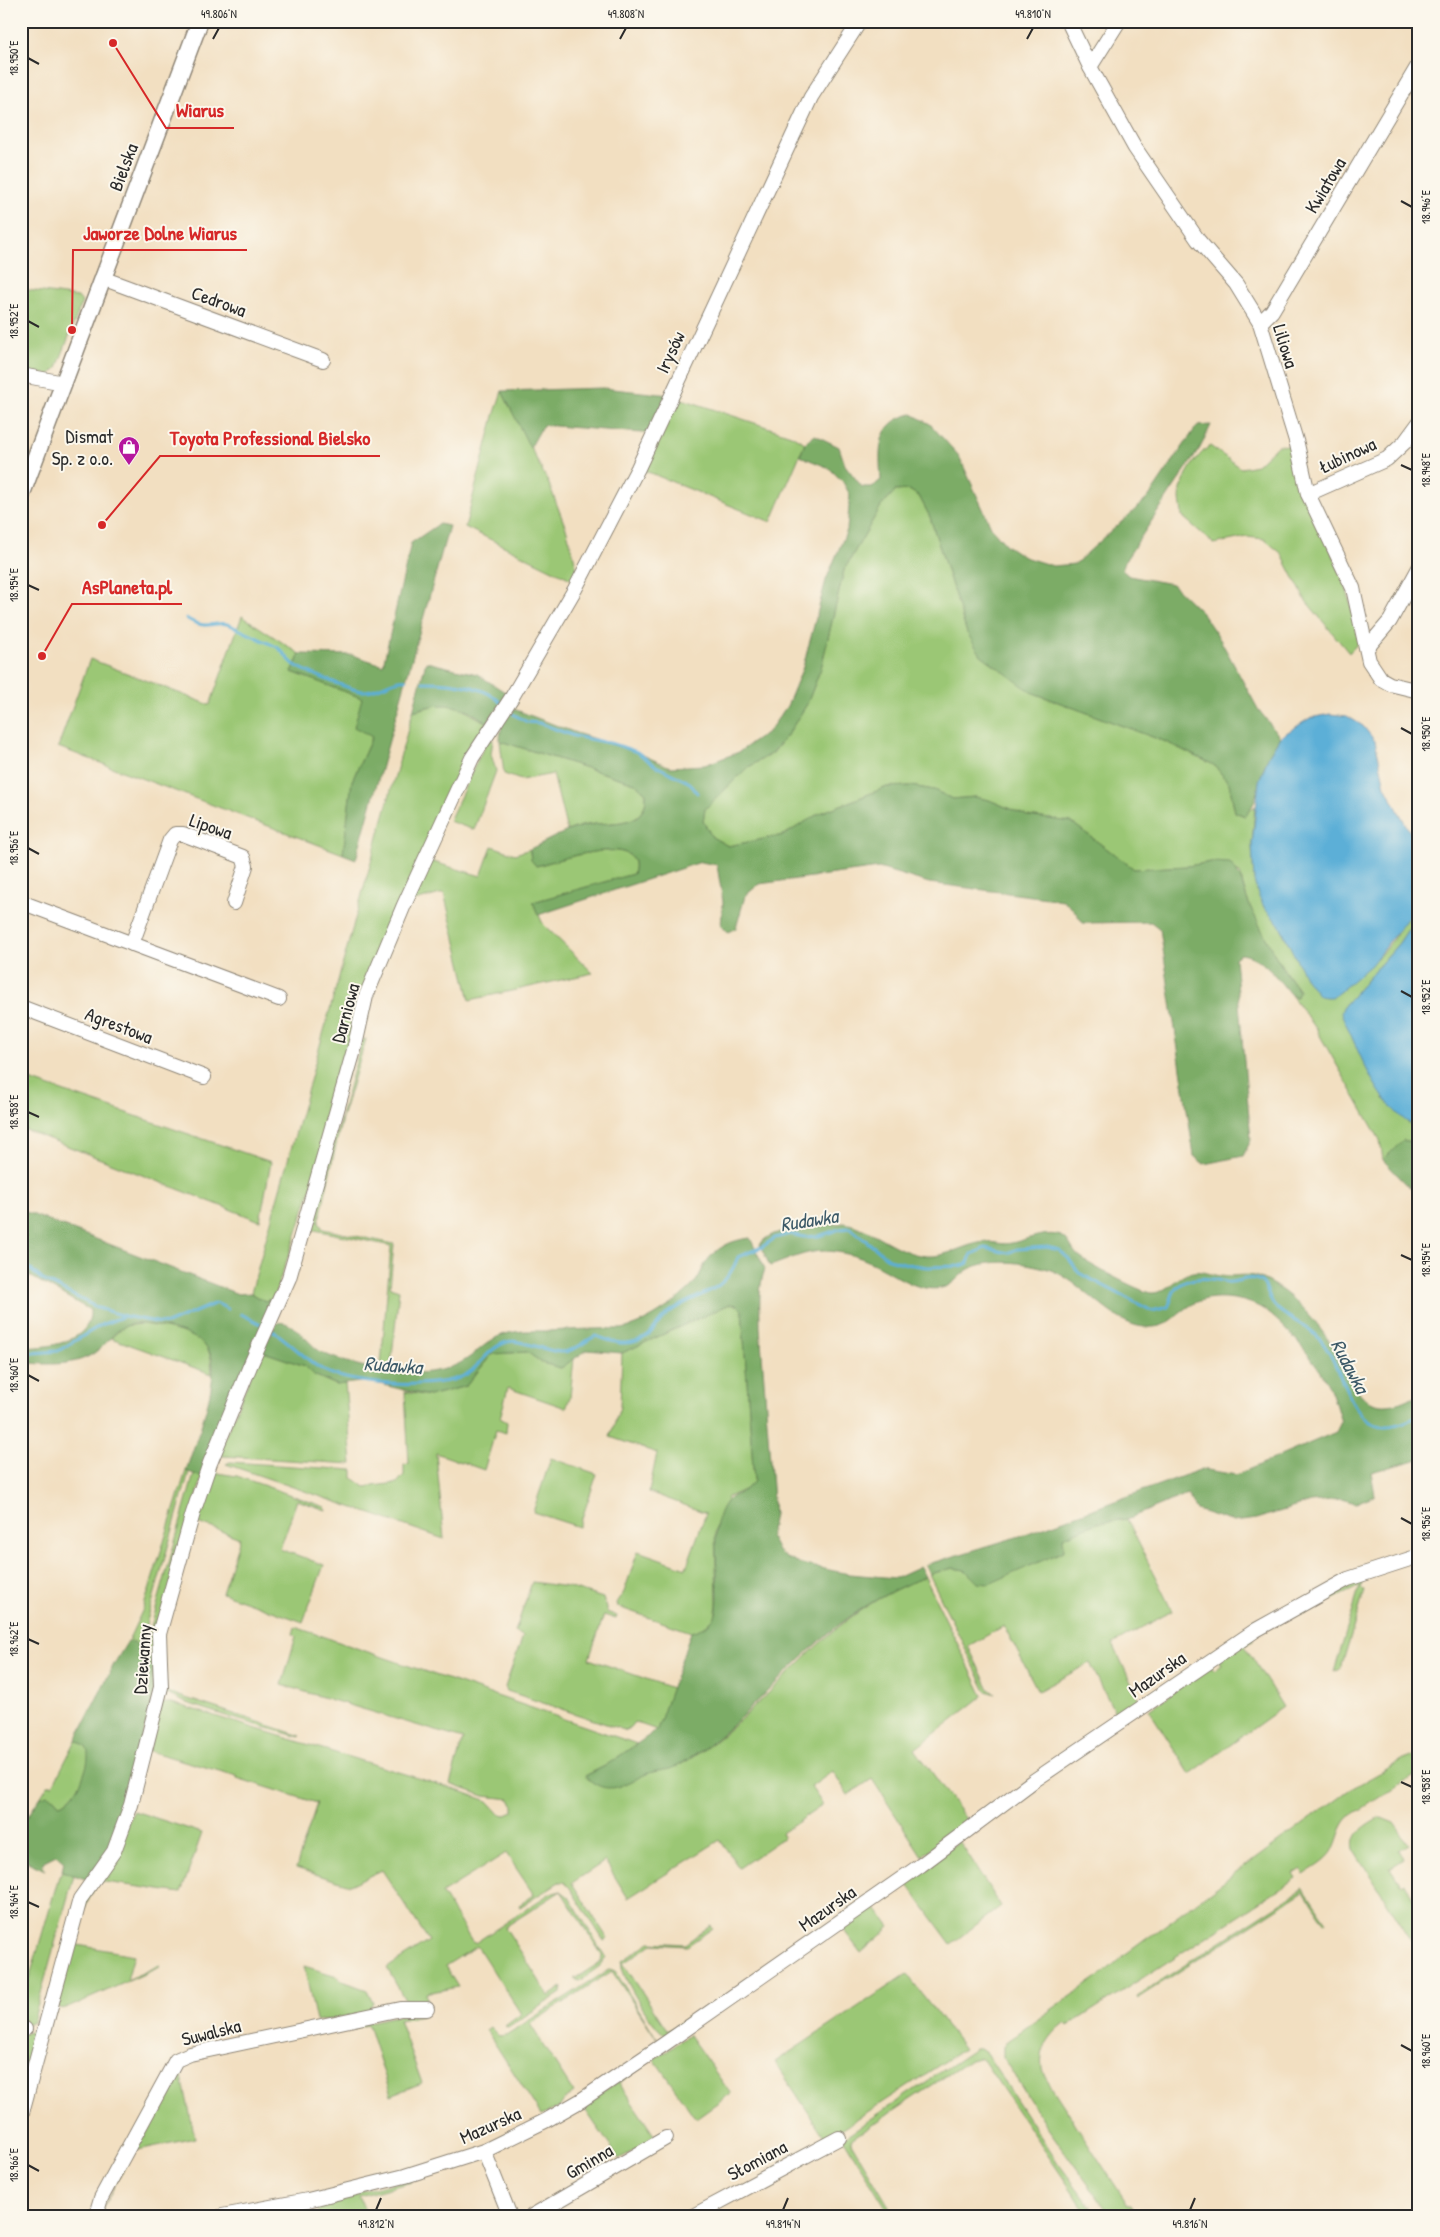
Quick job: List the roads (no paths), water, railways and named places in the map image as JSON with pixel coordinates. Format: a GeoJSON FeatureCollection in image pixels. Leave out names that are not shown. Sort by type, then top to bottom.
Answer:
{"type":"FeatureCollection","features":[{"type":"Feature","properties":{"kind":"main road","name":"Bielska"},"geometry":{"type":"LineString","coordinates":[[21,496],[200,21]]}},
{"type":"Feature","properties":{"kind":"street","name":"Irysów"},"geometry":{"type":"LineString","coordinates":[[493,727],[575,589],[638,468],[811,96],[860,21]]}},
{"type":"Feature","properties":{"kind":"street","name":"Liliowa"},"geometry":{"type":"LineString","coordinates":[[1068,21],[1090,67],[1135,148],[1198,240],[1236,284],[1260,323],[1297,444],[1308,494],[1352,588],[1369,661],[1381,679],[1390,684],[1419,691]]}},
{"type":"Feature","properties":{"kind":"street"},"geometry":{"type":"LineString","coordinates":[[1090,67],[1119,21]]}},
{"type":"Feature","properties":{"kind":"street","name":"Kwiatowa"},"geometry":{"type":"LineString","coordinates":[[1260,323],[1272,311],[1419,64]]}},
{"type":"Feature","properties":{"kind":"street","name":"Cedrowa"},"geometry":{"type":"LineString","coordinates":[[102,278],[323,360]]}},
{"type":"Feature","properties":{"kind":"street"},"geometry":{"type":"LineString","coordinates":[[21,375],[64,382]]}},
{"type":"Feature","properties":{"kind":"street","name":"Łubinowa"},"geometry":{"type":"LineString","coordinates":[[1308,494],[1387,459],[1405,442],[1419,423]]}},
{"type":"Feature","properties":{"kind":"street"},"geometry":{"type":"LineString","coordinates":[[1367,648],[1390,621],[1419,568]]}},
{"type":"Feature","properties":{"kind":"street","name":"Darniowa"},"geometry":{"type":"LineString","coordinates":[[270,1323],[284,1292],[304,1230],[354,1050],[366,996],[404,905],[472,758],[493,727]]}},
{"type":"Feature","properties":{"kind":"street","name":"Lipowa"},"geometry":{"type":"LineString","coordinates":[[132,944],[170,840],[175,834],[183,834],[243,857],[246,866],[234,903]]}},
{"type":"Feature","properties":{"kind":"street"},"geometry":{"type":"LineString","coordinates":[[21,902],[279,999]]}},
{"type":"Feature","properties":{"kind":"street","name":"Agrestowa"},"geometry":{"type":"LineString","coordinates":[[21,1007],[204,1077]]}},
{"type":"Feature","properties":{"kind":"street","name":"Dziewanny"},"geometry":{"type":"LineString","coordinates":[[21,2116],[80,1899],[114,1851],[131,1805],[161,1687],[159,1634],[193,1513],[210,1463],[270,1323]]}},
{"type":"Feature","properties":{"kind":"street","name":"Mazurska"},"geometry":{"type":"LineString","coordinates":[[222,2216],[308,2200],[405,2176],[484,2151],[580,2101],[921,1865],[1032,1782],[1256,1630],[1348,1578],[1419,1556]]}},
{"type":"Feature","properties":{"kind":"street","name":"Suwalska"},"geometry":{"type":"LineString","coordinates":[[101,2216],[98,2208],[101,2198],[170,2068],[182,2056],[401,2009],[427,2009]]}},
{"type":"Feature","properties":{"kind":"street","name":"Gminna"},"geometry":{"type":"LineString","coordinates":[[532,2216],[666,2138]]}},
{"type":"Feature","properties":{"kind":"street","name":"Słomiana"},"geometry":{"type":"LineString","coordinates":[[693,2216],[839,2138]]}},
{"type":"Feature","properties":{"kind":"street"},"geometry":{"type":"LineString","coordinates":[[484,2151],[510,2216]]}},
{"type":"Feature","properties":{"kind":"water"},"geometry":{"type":"Polygon","coordinates":[[[1330,714],[1347,716],[1363,726],[1375,741],[1385,786],[1419,849],[1419,895],[1406,920],[1371,965],[1338,993],[1332,997],[1326,997],[1319,996],[1306,979],[1279,924],[1265,909],[1258,895],[1254,881],[1252,844],[1259,781],[1269,755],[1280,737],[1310,718],[1330,714]]]}},
{"type":"Feature","properties":{"kind":"water"},"geometry":{"type":"Polygon","coordinates":[[[1419,913],[1419,1129],[1404,1120],[1381,1094],[1363,1062],[1341,1013],[1343,1007],[1399,943],[1419,913]]]}},
{"type":"Feature","properties":{"kind":"waterway"},"geometry":{"type":"LineString","coordinates":[[186,618],[201,624],[222,623],[232,626],[277,647],[300,668],[349,688],[369,691],[395,681],[406,680]]}},
{"type":"Feature","properties":{"kind":"waterway"},"geometry":{"type":"LineString","coordinates":[[423,682],[464,685],[485,692],[501,703]]}},
{"type":"Feature","properties":{"kind":"waterway"},"geometry":{"type":"LineString","coordinates":[[513,714],[527,722],[539,723],[574,736],[614,744],[637,752],[656,766],[690,783],[697,793]]}},
{"type":"Feature","properties":{"kind":"waterway","name":"Rudawka"},"geometry":{"type":"LineString","coordinates":[[270,1329],[318,1367],[331,1373],[367,1382],[428,1384],[466,1375],[493,1349],[507,1342],[519,1342],[562,1352],[576,1348],[596,1336],[621,1343],[643,1339],[671,1311],[718,1286],[726,1279],[738,1257],[762,1247],[775,1238],[790,1234],[804,1237],[819,1236],[840,1229],[850,1228],[889,1259],[927,1267],[961,1266],[968,1263],[971,1255],[985,1248],[1008,1253],[1017,1249],[1047,1247],[1059,1250],[1069,1259],[1079,1273],[1152,1311],[1168,1307],[1175,1290],[1180,1285],[1192,1280],[1213,1279],[1233,1282],[1248,1278],[1255,1279],[1263,1283],[1271,1302],[1279,1310],[1307,1328],[1325,1345],[1352,1400],[1365,1418],[1371,1423],[1392,1426],[1419,1416]]}},
{"type":"Feature","properties":{"kind":"waterway","name":"Rudawka"},"geometry":{"type":"LineString","coordinates":[[21,1262],[43,1280],[98,1308],[124,1316],[167,1324],[216,1303],[228,1309]]}},
{"type":"Feature","properties":{"kind":"waterway","name":"Rudawka"},"geometry":{"type":"LineString","coordinates":[[241,1314],[265,1326]]}},
{"type":"Feature","properties":{"kind":"waterway"},"geometry":{"type":"LineString","coordinates":[[21,1354],[58,1351],[101,1325],[124,1316]]}},
{"type":"Feature","properties":{"kind":"place","name":"Wiarus"},"geometry":{"type":"Point","coordinates":[113,43]}},
{"type":"Feature","properties":{"kind":"place","name":"Jaworze Dolne Wiarus"},"geometry":{"type":"Point","coordinates":[72,330]}},
{"type":"Feature","properties":{"kind":"place","name":"Dismat Sp. z o.o."},"geometry":{"type":"Point","coordinates":[129,466]}},
{"type":"Feature","properties":{"kind":"place","name":"Toyota Professional Bielsko"},"geometry":{"type":"Point","coordinates":[102,525]}},
{"type":"Feature","properties":{"kind":"place","name":"AsPlaneta.pl"},"geometry":{"type":"Point","coordinates":[42,656]}}]}
